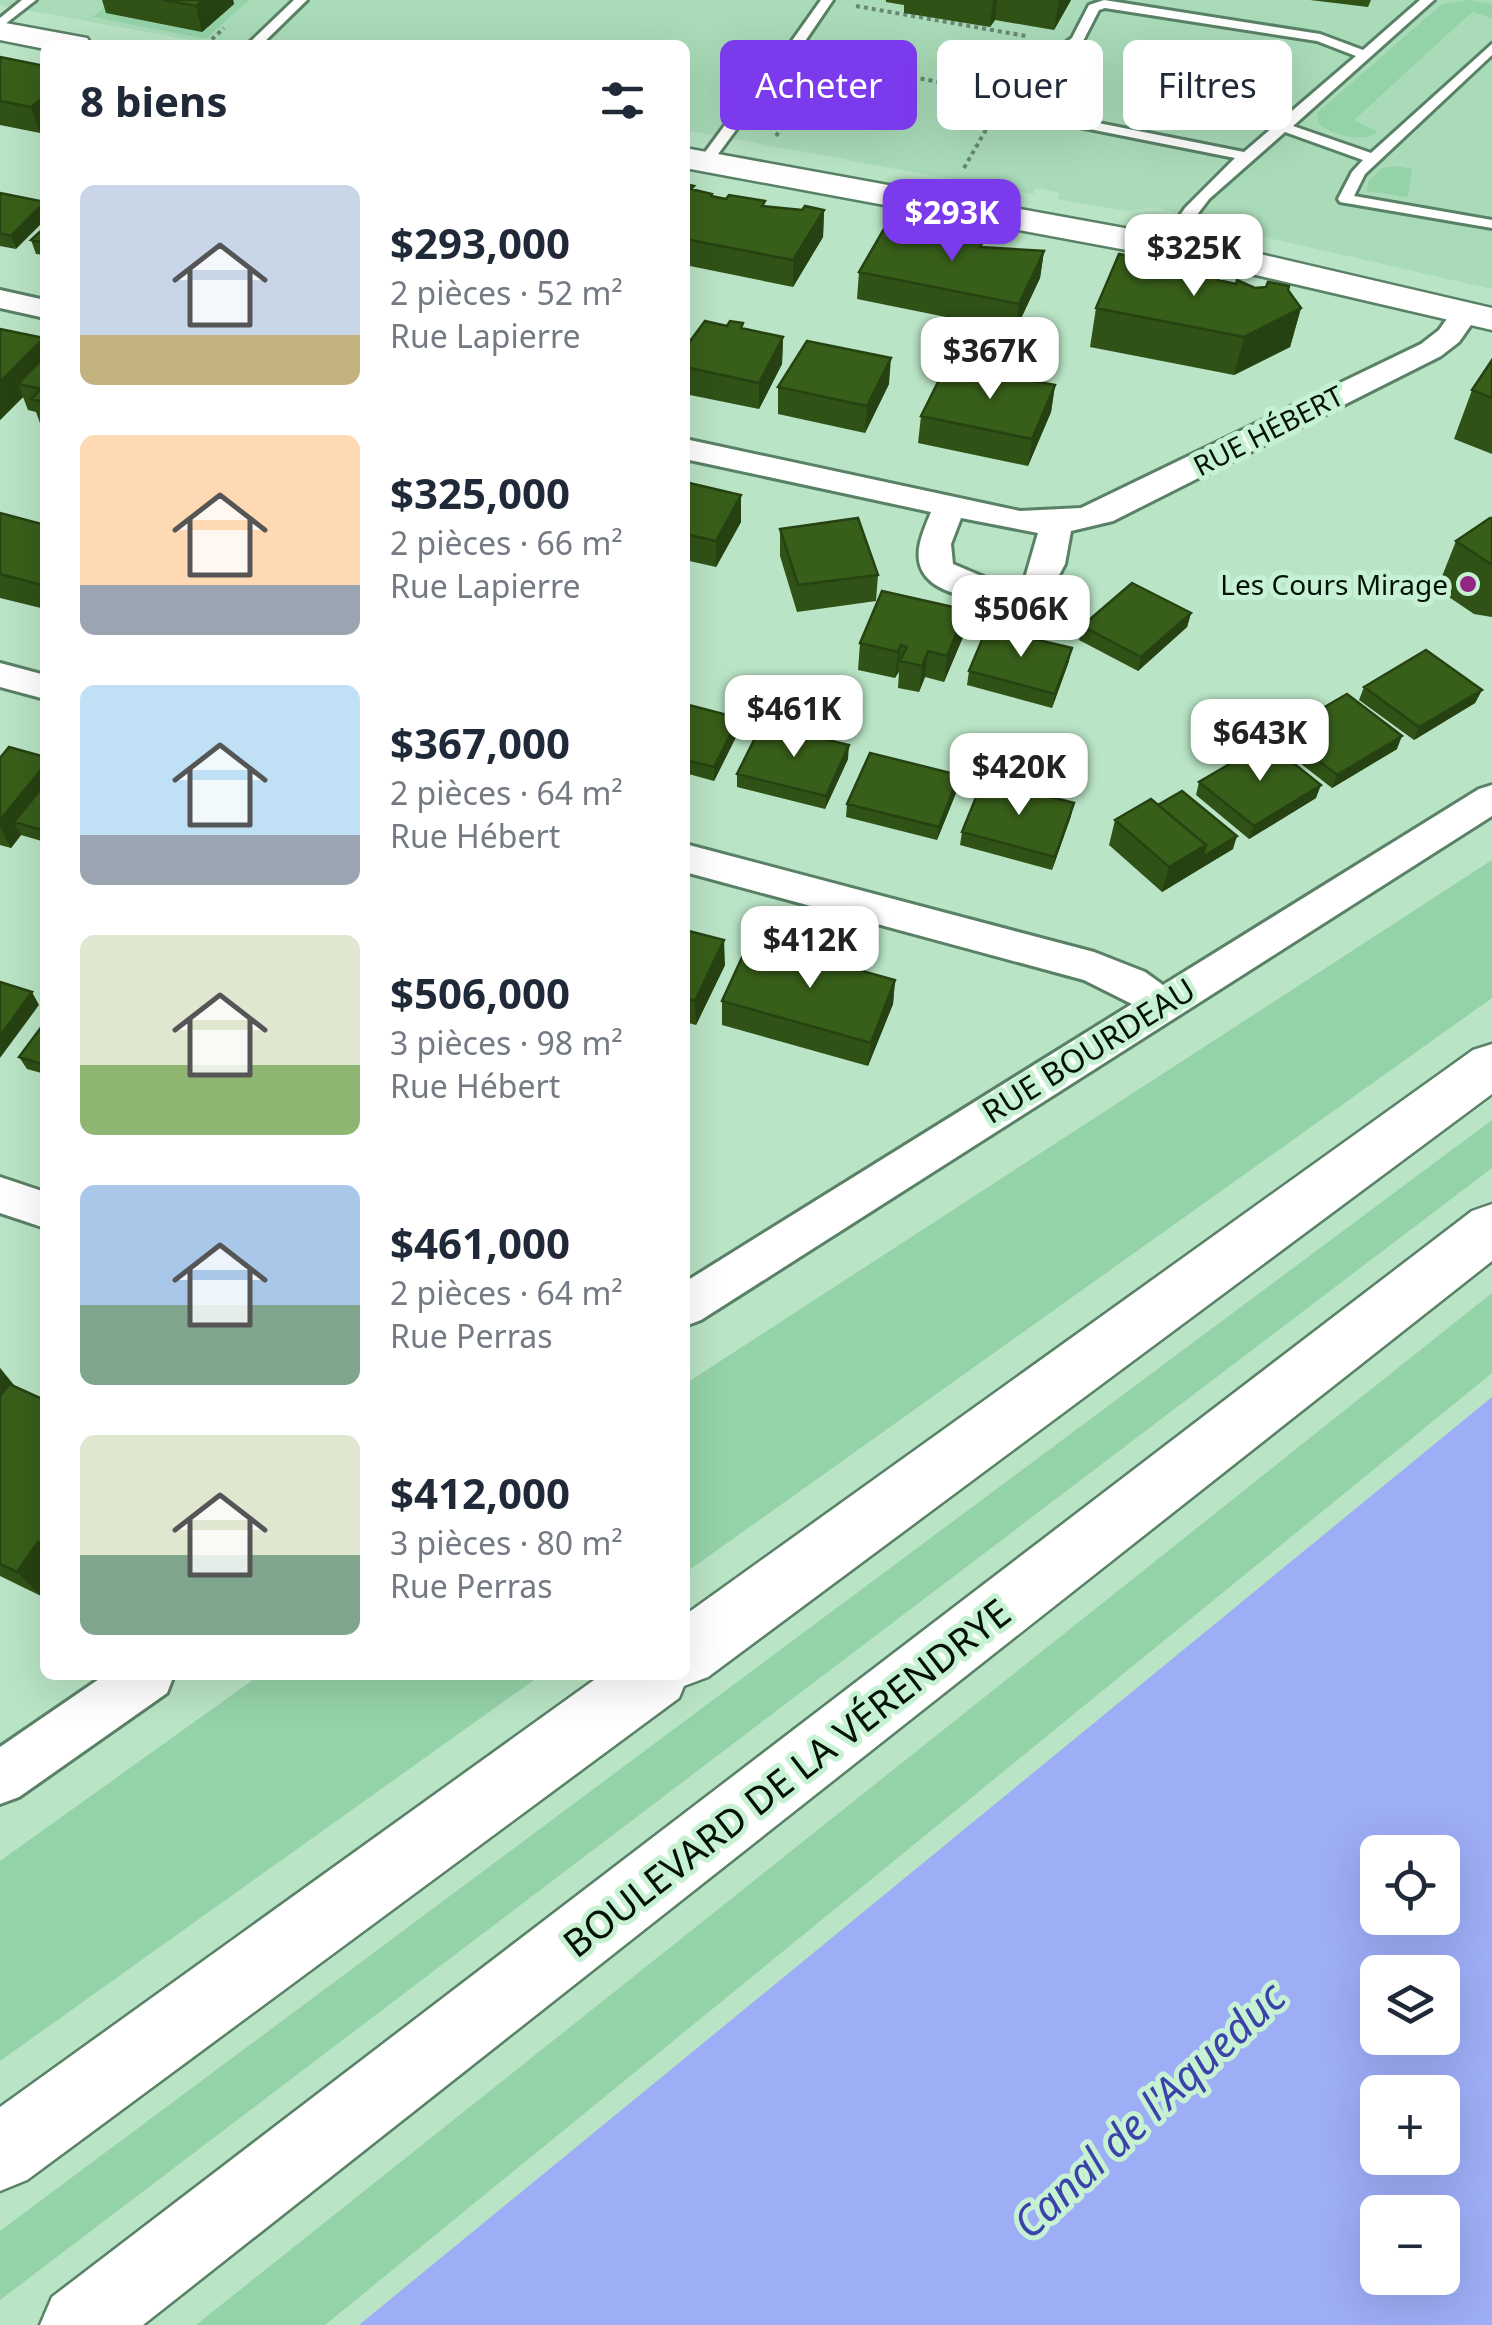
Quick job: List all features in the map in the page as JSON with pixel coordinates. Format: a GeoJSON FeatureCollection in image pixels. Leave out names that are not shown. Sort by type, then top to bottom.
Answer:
{"type":"FeatureCollection","features":[{"type":"Feature","properties":{"kind":"main road"},"geometry":{"type":"LineString","coordinates":[[0,27],[55,40]]}},
{"type":"Feature","properties":{"kind":"main road"},"geometry":{"type":"LineString","coordinates":[[695,160],[1166,246],[1479,315]]}},
{"type":"Feature","properties":{"kind":"main road"},"geometry":{"type":"LineString","coordinates":[[690,1650],[1492,1065]]}},
{"type":"Feature","properties":{"kind":"main road","name":"BOULEVARD DE LA VÉRENDRYE"},"geometry":{"type":"LineString","coordinates":[[80,2325],[1492,1228]]}},
{"type":"Feature","properties":{"kind":"main road"},"geometry":{"type":"LineString","coordinates":[[0,2153],[649,1680]]}},
{"type":"Feature","properties":{"kind":"street"},"geometry":{"type":"LineString","coordinates":[[0,299],[40,308]]}},
{"type":"Feature","properties":{"kind":"street","name":"RUE HÉBERT"},"geometry":{"type":"LineString","coordinates":[[690,451],[1020,521],[1056,523],[1102,514],[1431,350],[1479,315]]}},
{"type":"Feature","properties":{"kind":"street"},"geometry":{"type":"LineString","coordinates":[[949,507],[935,544],[938,569],[959,581],[1014,592],[1028,591],[1043,578],[1054,550],[1056,523]]}},
{"type":"Feature","properties":{"kind":"street"},"geometry":{"type":"LineString","coordinates":[[0,675],[40,686]]}},
{"type":"Feature","properties":{"kind":"street","name":"RUE BOURDEAU"},"geometry":{"type":"LineString","coordinates":[[690,1303],[1492,798]]}},
{"type":"Feature","properties":{"kind":"street"},"geometry":{"type":"LineString","coordinates":[[690,859],[1094,967],[1131,983],[1161,1004]]}},
{"type":"Feature","properties":{"kind":"street"},"geometry":{"type":"LineString","coordinates":[[0,1195],[40,1208]]}},
{"type":"Feature","properties":{"kind":"street"},"geometry":{"type":"LineString","coordinates":[[0,1778],[142,1680]]}},
{"type":"Feature","properties":{"kind":"lane"},"geometry":{"type":"LineString","coordinates":[[0,27],[30,0]]}},
{"type":"Feature","properties":{"kind":"lane"},"geometry":{"type":"LineString","coordinates":[[259,40],[301,0]]}},
{"type":"Feature","properties":{"kind":"lane"},"geometry":{"type":"LineString","coordinates":[[695,160],[777,72],[827,0]]}},
{"type":"Feature","properties":{"kind":"lane"},"geometry":{"type":"LineString","coordinates":[[1292,119],[1428,0]]}},
{"type":"Feature","properties":{"kind":"lane"},"geometry":{"type":"LineString","coordinates":[[1244,156],[1049,117],[1033,110],[1027,96],[1048,60],[1077,40],[1094,8],[1104,4],[1320,38],[1364,55]]}},
{"type":"Feature","properties":{"kind":"lane"},"geometry":{"type":"LineString","coordinates":[[1492,48],[1353,179],[1345,199],[1492,224]]}},
{"type":"Feature","properties":{"kind":"lane"},"geometry":{"type":"LineString","coordinates":[[1166,246],[1187,214],[1244,156],[1279,130]]}},
{"type":"Feature","properties":{"kind":"lane"},"geometry":{"type":"LineString","coordinates":[[1291,130],[1373,159]]}},
{"type":"Feature","properties":{"kind":"path"},"geometry":{"type":"LineString","coordinates":[[847,0],[862,10],[1034,37]]}},
{"type":"Feature","properties":{"kind":"shaded area"},"geometry":{"type":"Polygon","coordinates":[[[0,0],[1492,0],[1492,289],[1260,236],[1230,222],[1220,224],[1153,207],[1126,211],[1058,199],[1059,193],[1036,188],[1033,194],[690,131],[690,40],[190,40],[0,5],[0,0]]]}},
{"type":"Feature","properties":{"kind":"shaded area"},"geometry":{"type":"Polygon","coordinates":[[[113,0],[249,0],[206,39],[93,17],[113,0]]]}},
{"type":"Feature","properties":{"kind":"shaded area"},"geometry":{"type":"Polygon","coordinates":[[[1468,0],[1492,4],[1492,18],[1472,12],[1354,120],[1378,132],[1348,137],[1319,124],[1317,113],[1442,4],[1468,0]]]}},
{"type":"Feature","properties":{"kind":"shaded area"},"geometry":{"type":"Polygon","coordinates":[[[1382,168],[1412,169],[1408,197],[1367,191],[1368,182],[1382,168]]]}},
{"type":"Feature","properties":{"kind":"shaded area"},"geometry":{"type":"Polygon","coordinates":[[[1492,860],[1492,998],[690,1569],[690,1381],[1492,860]]]}},
{"type":"Feature","properties":{"kind":"shaded area"},"geometry":{"type":"Polygon","coordinates":[[[1492,1120],[1492,1168],[0,2300],[0,2231],[1492,1120]]]}},
{"type":"Feature","properties":{"kind":"shaded area"},"geometry":{"type":"Polygon","coordinates":[[[1492,1293],[1492,1373],[325,2325],[196,2325],[1492,1293]]]}},
{"type":"Feature","properties":{"kind":"shaded area"},"geometry":{"type":"Polygon","coordinates":[[[253,1680],[534,1680],[0,2061],[0,1861],[253,1680]]]}},
{"type":"Feature","properties":{"kind":"water","name":"Canal de l'Aqueduc"},"geometry":{"type":"Polygon","coordinates":[[[1492,1397],[1492,2325],[359,2325],[1492,1397]]]}},
{"type":"Feature","properties":{"kind":"building"},"geometry":{"type":"Polygon","coordinates":[[[163,0],[203,0],[196,6],[163,0]]]}},
{"type":"Feature","properties":{"kind":"building"},"geometry":{"type":"Polygon","coordinates":[[[0,57],[40,65],[40,100],[31,107],[0,101],[0,57]]]}},
{"type":"Feature","properties":{"kind":"building"},"geometry":{"type":"Polygon","coordinates":[[[690,185],[711,196],[765,201],[762,206],[824,210],[793,260],[690,240],[690,185]]]}},
{"type":"Feature","properties":{"kind":"building"},"geometry":{"type":"Polygon","coordinates":[[[0,193],[40,201],[40,207],[11,236],[0,233],[0,193]]]}},
{"type":"Feature","properties":{"kind":"building"},"geometry":{"type":"Polygon","coordinates":[[[888,222],[942,240],[945,235],[983,242],[980,247],[1044,251],[1019,304],[859,272],[888,222]]]}},
{"type":"Feature","properties":{"kind":"building"},"geometry":{"type":"Polygon","coordinates":[[[1119,254],[1140,258],[1138,262],[1161,270],[1178,273],[1180,268],[1220,276],[1218,280],[1236,284],[1237,280],[1255,288],[1266,287],[1268,282],[1289,286],[1301,308],[1244,337],[1096,308],[1119,254]]]}},
{"type":"Feature","properties":{"kind":"building"},"geometry":{"type":"Polygon","coordinates":[[[705,321],[727,326],[730,321],[743,323],[741,328],[783,337],[759,383],[690,368],[690,341],[705,321]]]}},
{"type":"Feature","properties":{"kind":"building"},"geometry":{"type":"Polygon","coordinates":[[[0,329],[40,337],[40,342],[0,382],[0,329]]]}},
{"type":"Feature","properties":{"kind":"building"},"geometry":{"type":"Polygon","coordinates":[[[807,341],[891,358],[867,406],[778,387],[807,341]]]}},
{"type":"Feature","properties":{"kind":"building"},"geometry":{"type":"Polygon","coordinates":[[[1492,360],[1492,398],[1472,390],[1492,360]]]}},
{"type":"Feature","properties":{"kind":"building"},"geometry":{"type":"Polygon","coordinates":[[[40,361],[40,389],[18,384],[40,361]]]}},
{"type":"Feature","properties":{"kind":"building"},"geometry":{"type":"Polygon","coordinates":[[[957,367],[1055,385],[1032,439],[921,416],[940,378],[950,380],[957,367]]]}},
{"type":"Feature","properties":{"kind":"building"},"geometry":{"type":"Polygon","coordinates":[[[690,483],[741,495],[716,541],[690,535],[690,483]]]}},
{"type":"Feature","properties":{"kind":"building"},"geometry":{"type":"Polygon","coordinates":[[[0,513],[40,524],[40,585],[0,574],[0,513]]]}},
{"type":"Feature","properties":{"kind":"building"},"geometry":{"type":"Polygon","coordinates":[[[858,518],[878,575],[798,585],[780,529],[858,518]]]}},
{"type":"Feature","properties":{"kind":"building"},"geometry":{"type":"Polygon","coordinates":[[[1492,518],[1492,565],[1456,541],[1492,518]]]}},
{"type":"Feature","properties":{"kind":"building"},"geometry":{"type":"Polygon","coordinates":[[[1132,583],[1191,613],[1141,657],[1082,626],[1132,583]]]}},
{"type":"Feature","properties":{"kind":"building"},"geometry":{"type":"Polygon","coordinates":[[[882,591],[966,610],[947,656],[928,651],[922,666],[900,661],[907,647],[901,645],[898,652],[860,643],[882,591]]]}},
{"type":"Feature","properties":{"kind":"building"},"geometry":{"type":"Polygon","coordinates":[[[987,628],[1072,648],[1055,694],[969,671],[987,628]]]}},
{"type":"Feature","properties":{"kind":"building"},"geometry":{"type":"Polygon","coordinates":[[[1426,650],[1482,690],[1419,727],[1364,687],[1426,650]]]}},
{"type":"Feature","properties":{"kind":"building"},"geometry":{"type":"Polygon","coordinates":[[[1347,694],[1402,736],[1337,775],[1282,732],[1347,694]]]}},
{"type":"Feature","properties":{"kind":"building"},"geometry":{"type":"Polygon","coordinates":[[[690,705],[739,718],[714,767],[690,761],[690,705]]]}},
{"type":"Feature","properties":{"kind":"building"},"geometry":{"type":"Polygon","coordinates":[[[762,724],[849,745],[826,796],[737,774],[762,724]]]}},
{"type":"Feature","properties":{"kind":"building"},"geometry":{"type":"Polygon","coordinates":[[[1267,742],[1321,785],[1254,826],[1199,782],[1267,742]]]}},
{"type":"Feature","properties":{"kind":"building"},"geometry":{"type":"Polygon","coordinates":[[[9,747],[40,756],[40,771],[0,820],[0,758],[9,747]]]}},
{"type":"Feature","properties":{"kind":"building"},"geometry":{"type":"Polygon","coordinates":[[[870,753],[959,775],[939,827],[847,804],[870,753]]]}},
{"type":"Feature","properties":{"kind":"building"},"geometry":{"type":"Polygon","coordinates":[[[983,780],[1074,803],[1055,857],[962,832],[983,780]]]}},
{"type":"Feature","properties":{"kind":"building"},"geometry":{"type":"Polygon","coordinates":[[[40,790],[40,830],[14,822],[40,790]]]}},
{"type":"Feature","properties":{"kind":"building"},"geometry":{"type":"Polygon","coordinates":[[[1182,791],[1237,836],[1202,857],[1206,845],[1158,805],[1182,791]]]}},
{"type":"Feature","properties":{"kind":"building"},"geometry":{"type":"Polygon","coordinates":[[[1151,799],[1206,845],[1169,867],[1115,820],[1151,799]]]}},
{"type":"Feature","properties":{"kind":"building"},"geometry":{"type":"Polygon","coordinates":[[[690,931],[724,940],[695,1001],[690,1000],[690,931]]]}},
{"type":"Feature","properties":{"kind":"building"},"geometry":{"type":"Polygon","coordinates":[[[750,940],[895,980],[871,1043],[722,1001],[750,940]]]}},
{"type":"Feature","properties":{"kind":"building"},"geometry":{"type":"Polygon","coordinates":[[[0,982],[32,992],[0,1036],[0,982]]]}},
{"type":"Feature","properties":{"kind":"building"},"geometry":{"type":"Polygon","coordinates":[[[40,1029],[40,1063],[19,1057],[40,1029]]]}},
{"type":"Feature","properties":{"kind":"building"},"geometry":{"type":"Polygon","coordinates":[[[9,1384],[40,1398],[40,1543],[17,1572],[0,1564],[0,1396],[9,1384]]]}},
{"type":"Feature","properties":{"kind":"place","name":"Les Cours Mirage"},"geometry":{"type":"Point","coordinates":[1468,584]}}]}
